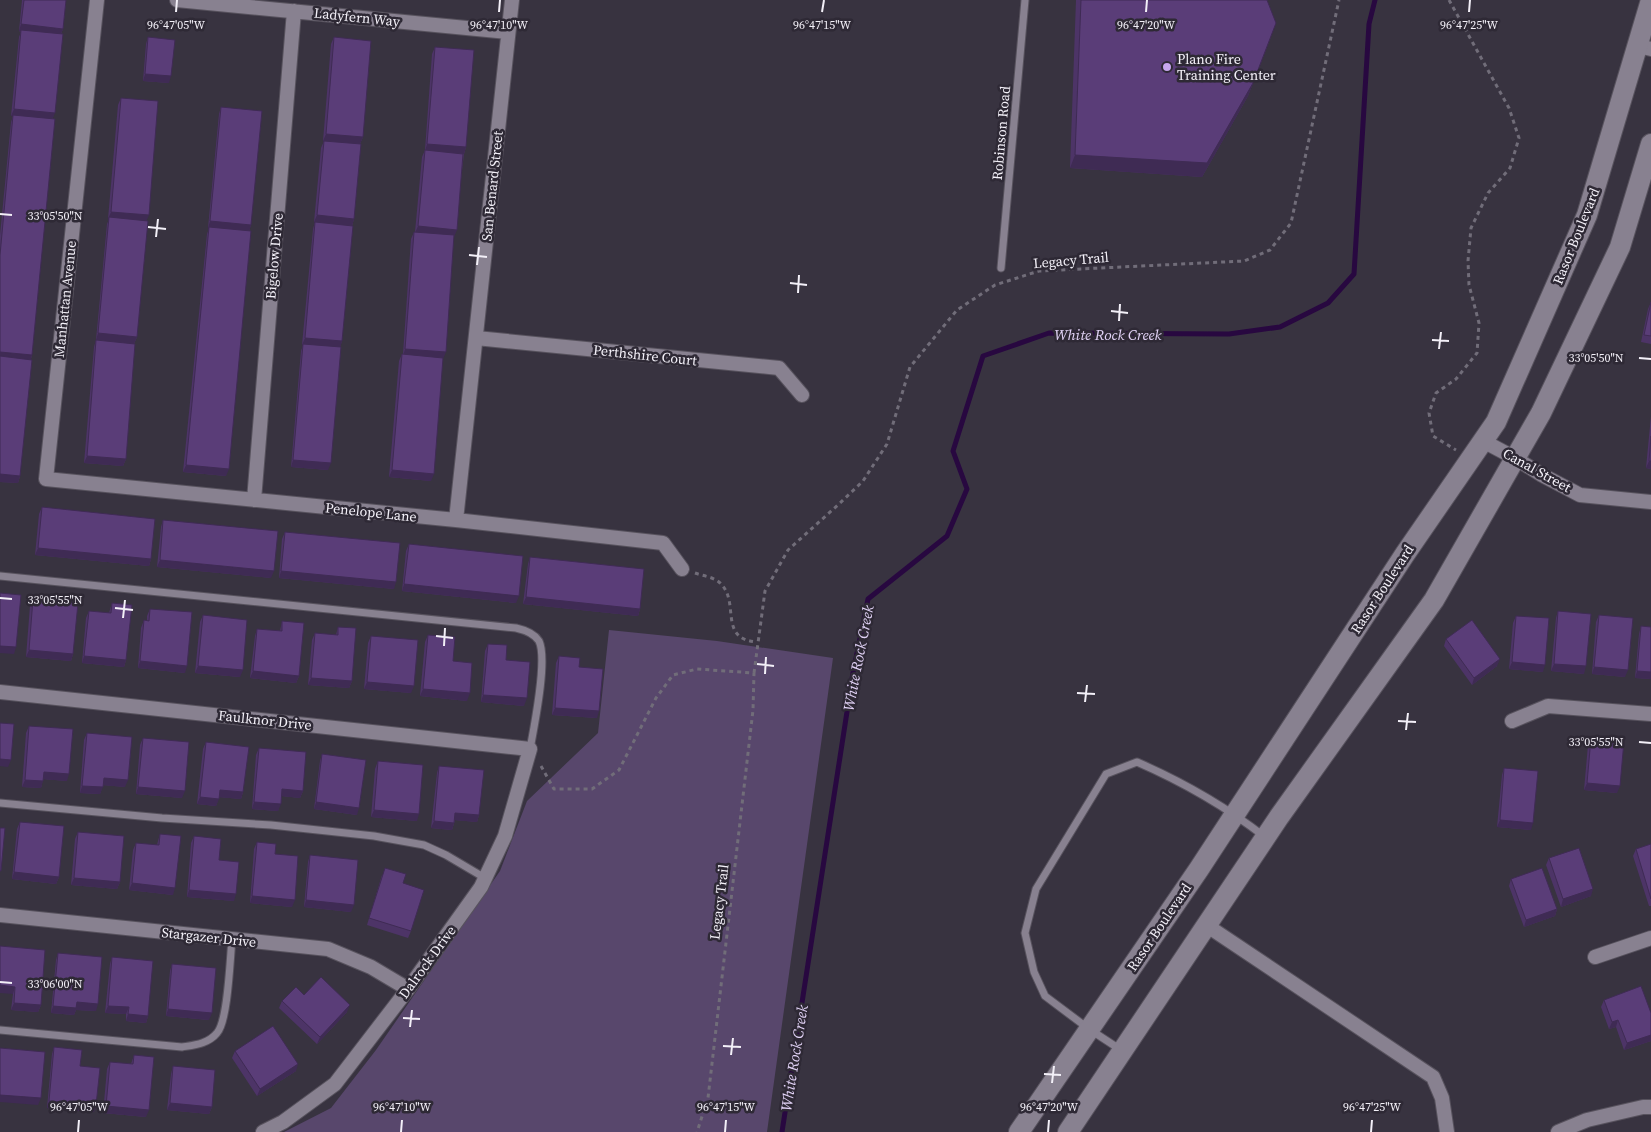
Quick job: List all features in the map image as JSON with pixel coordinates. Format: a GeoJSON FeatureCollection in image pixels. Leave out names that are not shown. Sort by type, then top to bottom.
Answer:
{"type":"FeatureCollection","features":[{"type":"Feature","properties":{"kind":"main road","name":"Rasor Boulevard"},"geometry":{"type":"LineString","coordinates":[[1019,1132],[1235,814],[1405,554],[1496,422],[1587,215],[1644,48],[1650,0]]}},
{"type":"Feature","properties":{"kind":"main road"},"geometry":{"type":"LineString","coordinates":[[1068,1132],[1265,837],[1434,600],[1541,413],[1620,247],[1651,144]]}},
{"type":"Feature","properties":{"kind":"street","name":"Manhattan Avenue"},"geometry":{"type":"LineString","coordinates":[[46,479],[97,0]]}},
{"type":"Feature","properties":{"kind":"street","name":"Ladyfern Way"},"geometry":{"type":"LineString","coordinates":[[176,0],[508,32]]}},
{"type":"Feature","properties":{"kind":"street","name":"San Benard Street"},"geometry":{"type":"LineString","coordinates":[[456,520],[512,0]]}},
{"type":"Feature","properties":{"kind":"street","name":"Bigelow Drive"},"geometry":{"type":"LineString","coordinates":[[254,500],[294,11]]}},
{"type":"Feature","properties":{"kind":"street","name":"Perthshire Court"},"geometry":{"type":"LineString","coordinates":[[476,338],[779,368],[802,395]]}},
{"type":"Feature","properties":{"kind":"street","name":"Canal Street"},"geometry":{"type":"LineString","coordinates":[[1483,441],[1515,458],[1542,476],[1580,495],[1651,502]]}},
{"type":"Feature","properties":{"kind":"street","name":"Penelope Lane"},"geometry":{"type":"LineString","coordinates":[[46,479],[456,520],[663,543],[682,569]]}},
{"type":"Feature","properties":{"kind":"street","name":"Faulknor Drive"},"geometry":{"type":"LineString","coordinates":[[0,692],[530,749]]}},
{"type":"Feature","properties":{"kind":"street"},"geometry":{"type":"LineString","coordinates":[[1512,721],[1548,706],[1651,714]]}},
{"type":"Feature","properties":{"kind":"street","name":"Dalrock Drive"},"geometry":{"type":"LineString","coordinates":[[263,1132],[283,1122],[335,1084],[408,989],[481,887],[505,836],[530,749]]}},
{"type":"Feature","properties":{"kind":"street","name":"Stargazer Drive"},"geometry":{"type":"LineString","coordinates":[[0,915],[328,949],[370,968],[408,989]]}},
{"type":"Feature","properties":{"kind":"street"},"geometry":{"type":"LineString","coordinates":[[1206,925],[1400,1053],[1433,1077],[1442,1098],[1447,1132]]}},
{"type":"Feature","properties":{"kind":"street"},"geometry":{"type":"LineString","coordinates":[[1595,957],[1651,938]]}},
{"type":"Feature","properties":{"kind":"street"},"geometry":{"type":"LineString","coordinates":[[1558,1132],[1587,1120],[1643,1107],[1651,1107]]}},
{"type":"Feature","properties":{"kind":"lane","name":"Robinson Road"},"geometry":{"type":"LineString","coordinates":[[1001,268],[1026,0]]}},
{"type":"Feature","properties":{"kind":"lane"},"geometry":{"type":"LineString","coordinates":[[0,576],[525,630],[534,635],[542,649],[537,713],[530,749]]}},
{"type":"Feature","properties":{"kind":"lane"},"geometry":{"type":"LineString","coordinates":[[1122,1050],[1089,1030],[1046,996],[1034,972],[1025,933],[1036,889],[1106,774],[1137,762],[1175,778],[1235,814],[1265,837]]}},
{"type":"Feature","properties":{"kind":"lane"},"geometry":{"type":"LineString","coordinates":[[0,803],[162,818],[270,825],[374,836],[424,846],[446,855],[485,878]]}},
{"type":"Feature","properties":{"kind":"lane"},"geometry":{"type":"LineString","coordinates":[[0,1030],[182,1047],[201,1044],[217,1034],[224,1022],[232,939]]}},
{"type":"Feature","properties":{"kind":"path","name":"Legacy Trail"},"geometry":{"type":"LineString","coordinates":[[697,1132],[708,1098],[753,710],[757,642],[765,591],[788,550],[840,504],[863,480],[887,444],[910,367],[957,310],[996,285],[1039,271],[1244,261],[1270,250],[1291,223],[1339,0]]}},
{"type":"Feature","properties":{"kind":"path"},"geometry":{"type":"LineString","coordinates":[[1448,0],[1509,108],[1519,138],[1510,168],[1488,193],[1471,228],[1468,261],[1469,285],[1479,323],[1477,353],[1456,379],[1436,393],[1429,413],[1433,436],[1458,452]]}},
{"type":"Feature","properties":{"kind":"path"},"geometry":{"type":"LineString","coordinates":[[682,569],[715,580],[721,584],[727,595],[734,628],[740,638],[750,642],[757,642]]}},
{"type":"Feature","properties":{"kind":"path"},"geometry":{"type":"LineString","coordinates":[[530,749],[554,789],[592,788],[619,770],[656,698],[673,675],[697,669],[754,673]]}},
{"type":"Feature","properties":{"kind":"shaded area"},"geometry":{"type":"Polygon","coordinates":[[[609,630],[717,641],[833,658],[767,1132],[284,1132],[331,1108],[376,1050],[500,871],[527,801],[598,733],[609,630]]]}},
{"type":"Feature","properties":{"kind":"building"},"geometry":{"type":"Polygon","coordinates":[[[24,0],[66,0],[63,29],[21,24],[24,0]]]}},
{"type":"Feature","properties":{"kind":"building","name":"Plano Fire Training Center"},"geometry":{"type":"Polygon","coordinates":[[[1081,0],[1267,0],[1276,23],[1253,83],[1207,163],[1075,155],[1081,0]]]}},
{"type":"Feature","properties":{"kind":"building"},"geometry":{"type":"Polygon","coordinates":[[[21,30],[63,34],[55,113],[14,109],[21,30]]]}},
{"type":"Feature","properties":{"kind":"building"},"geometry":{"type":"Polygon","coordinates":[[[148,37],[175,40],[171,76],[145,74],[148,37]]]}},
{"type":"Feature","properties":{"kind":"building"},"geometry":{"type":"Polygon","coordinates":[[[334,37],[371,41],[363,137],[326,134],[334,37]]]}},
{"type":"Feature","properties":{"kind":"building"},"geometry":{"type":"Polygon","coordinates":[[[435,47],[474,50],[466,147],[427,144],[435,47]]]}},
{"type":"Feature","properties":{"kind":"building"},"geometry":{"type":"Polygon","coordinates":[[[121,98],[158,101],[149,215],[111,212],[121,98]]]}},
{"type":"Feature","properties":{"kind":"building"},"geometry":{"type":"Polygon","coordinates":[[[221,107],[262,111],[251,225],[210,221],[221,107]]]}},
{"type":"Feature","properties":{"kind":"building"},"geometry":{"type":"Polygon","coordinates":[[[13,115],[55,119],[32,355],[0,352],[0,255],[13,115]]]}},
{"type":"Feature","properties":{"kind":"building"},"geometry":{"type":"Polygon","coordinates":[[[324,141],[361,144],[354,219],[317,215],[324,141]]]}},
{"type":"Feature","properties":{"kind":"building"},"geometry":{"type":"Polygon","coordinates":[[[425,150],[463,154],[457,230],[418,226],[425,150]]]}},
{"type":"Feature","properties":{"kind":"building"},"geometry":{"type":"Polygon","coordinates":[[[109,217],[148,221],[137,337],[98,333],[109,217]]]}},
{"type":"Feature","properties":{"kind":"building"},"geometry":{"type":"Polygon","coordinates":[[[315,222],[353,226],[342,341],[305,338],[315,222]]]}},
{"type":"Feature","properties":{"kind":"building"},"geometry":{"type":"Polygon","coordinates":[[[209,227],[251,231],[229,469],[186,465],[209,227]]]}},
{"type":"Feature","properties":{"kind":"building"},"geometry":{"type":"Polygon","coordinates":[[[414,232],[454,235],[446,352],[405,349],[414,232]]]}},
{"type":"Feature","properties":{"kind":"building"},"geometry":{"type":"Polygon","coordinates":[[[1651,302],[1651,336],[1644,335],[1651,302]]]}},
{"type":"Feature","properties":{"kind":"building"},"geometry":{"type":"Polygon","coordinates":[[[96,340],[135,344],[126,459],[87,456],[96,340]]]}},
{"type":"Feature","properties":{"kind":"building"},"geometry":{"type":"Polygon","coordinates":[[[303,344],[341,347],[331,463],[293,460],[303,344]]]}},
{"type":"Feature","properties":{"kind":"building"},"geometry":{"type":"Polygon","coordinates":[[[402,354],[443,358],[434,474],[392,470],[402,354]]]}},
{"type":"Feature","properties":{"kind":"building"},"geometry":{"type":"Polygon","coordinates":[[[0,356],[32,360],[20,476],[0,474],[0,356]]]}},
{"type":"Feature","properties":{"kind":"building"},"geometry":{"type":"Polygon","coordinates":[[[1651,436],[1651,461],[1649,461],[1651,436]]]}},
{"type":"Feature","properties":{"kind":"building"},"geometry":{"type":"Polygon","coordinates":[[[42,507],[155,519],[151,559],[38,548],[42,507]]]}},
{"type":"Feature","properties":{"kind":"building"},"geometry":{"type":"Polygon","coordinates":[[[163,520],[278,531],[274,571],[160,560],[163,520]]]}},
{"type":"Feature","properties":{"kind":"building"},"geometry":{"type":"Polygon","coordinates":[[[285,532],[400,543],[396,582],[281,571],[285,532]]]}},
{"type":"Feature","properties":{"kind":"building"},"geometry":{"type":"Polygon","coordinates":[[[409,544],[523,556],[519,596],[404,584],[409,544]]]}},
{"type":"Feature","properties":{"kind":"building"},"geometry":{"type":"Polygon","coordinates":[[[530,557],[644,569],[640,609],[526,597],[530,557]]]}},
{"type":"Feature","properties":{"kind":"building"},"geometry":{"type":"Polygon","coordinates":[[[0,593],[21,595],[16,647],[0,646],[0,593]]]}},
{"type":"Feature","properties":{"kind":"building"},"geometry":{"type":"Polygon","coordinates":[[[33,599],[78,603],[73,654],[29,650],[33,599]]]}},
{"type":"Feature","properties":{"kind":"building"},"geometry":{"type":"Polygon","coordinates":[[[112,603],[132,605],[126,660],[84,656],[89,611],[111,613],[112,603]]]}},
{"type":"Feature","properties":{"kind":"building"},"geometry":{"type":"Polygon","coordinates":[[[150,609],[192,612],[187,666],[140,661],[144,620],[149,621],[150,609]]]}},
{"type":"Feature","properties":{"kind":"building"},"geometry":{"type":"Polygon","coordinates":[[[1558,611],[1591,614],[1586,666],[1554,664],[1558,611]]]}},
{"type":"Feature","properties":{"kind":"building"},"geometry":{"type":"Polygon","coordinates":[[[203,615],[247,620],[243,670],[198,666],[203,615]]]}},
{"type":"Feature","properties":{"kind":"building"},"geometry":{"type":"Polygon","coordinates":[[[1599,615],[1633,618],[1628,670],[1594,667],[1599,615]]]}},
{"type":"Feature","properties":{"kind":"building"},"geometry":{"type":"Polygon","coordinates":[[[1516,616],[1549,618],[1545,665],[1512,662],[1516,616]]]}},
{"type":"Feature","properties":{"kind":"building"},"geometry":{"type":"Polygon","coordinates":[[[1472,620],[1500,659],[1474,678],[1446,639],[1472,620]]]}},
{"type":"Feature","properties":{"kind":"building"},"geometry":{"type":"Polygon","coordinates":[[[282,621],[304,623],[299,676],[253,671],[257,629],[282,631],[282,621]]]}},
{"type":"Feature","properties":{"kind":"building"},"geometry":{"type":"Polygon","coordinates":[[[1641,626],[1651,627],[1651,672],[1637,671],[1641,626]]]}},
{"type":"Feature","properties":{"kind":"building"},"geometry":{"type":"Polygon","coordinates":[[[338,627],[356,628],[352,681],[311,678],[315,633],[338,635],[338,627]]]}},
{"type":"Feature","properties":{"kind":"building"},"geometry":{"type":"Polygon","coordinates":[[[428,635],[455,637],[453,661],[472,663],[470,693],[423,689],[428,635]]]}},
{"type":"Feature","properties":{"kind":"building"},"geometry":{"type":"Polygon","coordinates":[[[371,636],[418,640],[414,686],[367,682],[371,636]]]}},
{"type":"Feature","properties":{"kind":"building"},"geometry":{"type":"Polygon","coordinates":[[[488,644],[507,645],[506,660],[530,662],[527,698],[483,695],[488,644]]]}},
{"type":"Feature","properties":{"kind":"building"},"geometry":{"type":"Polygon","coordinates":[[[559,656],[580,658],[579,667],[603,669],[599,711],[555,708],[559,656]]]}},
{"type":"Feature","properties":{"kind":"building"},"geometry":{"type":"Polygon","coordinates":[[[0,723],[14,724],[11,760],[0,759],[0,723]]]}},
{"type":"Feature","properties":{"kind":"building"},"geometry":{"type":"Polygon","coordinates":[[[29,726],[73,729],[69,774],[44,772],[43,781],[25,780],[29,726]]]}},
{"type":"Feature","properties":{"kind":"building"},"geometry":{"type":"Polygon","coordinates":[[[87,733],[132,737],[128,780],[104,778],[103,787],[82,786],[87,733]]]}},
{"type":"Feature","properties":{"kind":"building"},"geometry":{"type":"Polygon","coordinates":[[[143,738],[189,742],[185,791],[138,787],[143,738]]]}},
{"type":"Feature","properties":{"kind":"building"},"geometry":{"type":"Polygon","coordinates":[[[1591,738],[1624,741],[1620,786],[1587,783],[1591,738]]]}},
{"type":"Feature","properties":{"kind":"building"},"geometry":{"type":"Polygon","coordinates":[[[206,742],[249,747],[243,792],[220,790],[219,799],[200,797],[206,742]]]}},
{"type":"Feature","properties":{"kind":"building"},"geometry":{"type":"Polygon","coordinates":[[[259,748],[306,752],[303,791],[282,789],[281,804],[254,802],[259,748]]]}},
{"type":"Feature","properties":{"kind":"building"},"geometry":{"type":"Polygon","coordinates":[[[322,754],[366,760],[359,808],[316,802],[322,754]]]}},
{"type":"Feature","properties":{"kind":"building"},"geometry":{"type":"Polygon","coordinates":[[[378,761],[423,765],[419,814],[374,810],[378,761]]]}},
{"type":"Feature","properties":{"kind":"building"},"geometry":{"type":"Polygon","coordinates":[[[439,766],[484,770],[479,815],[455,813],[454,823],[434,821],[439,766]]]}},
{"type":"Feature","properties":{"kind":"building"},"geometry":{"type":"Polygon","coordinates":[[[1504,768],[1538,771],[1533,823],[1500,820],[1504,768]]]}},
{"type":"Feature","properties":{"kind":"building"},"geometry":{"type":"Polygon","coordinates":[[[20,822],[64,826],[59,877],[14,872],[20,822]]]}},
{"type":"Feature","properties":{"kind":"building"},"geometry":{"type":"Polygon","coordinates":[[[0,828],[5,828],[1,871],[0,871],[0,828]]]}},
{"type":"Feature","properties":{"kind":"building"},"geometry":{"type":"Polygon","coordinates":[[[78,832],[124,836],[120,882],[74,878],[78,832]]]}},
{"type":"Feature","properties":{"kind":"building"},"geometry":{"type":"Polygon","coordinates":[[[160,834],[181,836],[175,888],[132,883],[136,843],[159,845],[160,834]]]}},
{"type":"Feature","properties":{"kind":"building"},"geometry":{"type":"Polygon","coordinates":[[[194,836],[221,839],[219,860],[239,862],[236,894],[189,890],[194,836]]]}},
{"type":"Feature","properties":{"kind":"building"},"geometry":{"type":"Polygon","coordinates":[[[257,842],[276,844],[275,854],[298,856],[295,900],[252,896],[257,842]]]}},
{"type":"Feature","properties":{"kind":"building"},"geometry":{"type":"Polygon","coordinates":[[[1651,844],[1651,899],[1636,849],[1651,844]]]}},
{"type":"Feature","properties":{"kind":"building"},"geometry":{"type":"Polygon","coordinates":[[[1579,848],[1593,889],[1563,899],[1549,858],[1579,848]]]}},
{"type":"Feature","properties":{"kind":"building"},"geometry":{"type":"Polygon","coordinates":[[[310,855],[358,860],[354,905],[306,900],[310,855]]]}},
{"type":"Feature","properties":{"kind":"building"},"geometry":{"type":"Polygon","coordinates":[[[385,868],[406,874],[403,883],[424,890],[411,931],[369,918],[385,868]]]}},
{"type":"Feature","properties":{"kind":"building"},"geometry":{"type":"Polygon","coordinates":[[[1542,868],[1557,909],[1526,920],[1511,879],[1542,868]]]}},
{"type":"Feature","properties":{"kind":"building"},"geometry":{"type":"Polygon","coordinates":[[[0,946],[45,950],[41,1005],[14,1003],[15,987],[0,985],[0,946]]]}},
{"type":"Feature","properties":{"kind":"building"},"geometry":{"type":"Polygon","coordinates":[[[58,953],[102,957],[98,1004],[77,1002],[76,1008],[53,1006],[58,953]]]}},
{"type":"Feature","properties":{"kind":"building"},"geometry":{"type":"Polygon","coordinates":[[[112,957],[153,961],[148,1016],[128,1014],[129,1007],[108,1006],[112,957]]]}},
{"type":"Feature","properties":{"kind":"building"},"geometry":{"type":"Polygon","coordinates":[[[172,964],[216,968],[212,1013],[168,1009],[172,964]]]}},
{"type":"Feature","properties":{"kind":"building"},"geometry":{"type":"Polygon","coordinates":[[[321,977],[350,1005],[320,1037],[282,1001],[296,987],[304,995],[321,977]]]}},
{"type":"Feature","properties":{"kind":"building"},"geometry":{"type":"Polygon","coordinates":[[[1641,986],[1651,1013],[1651,1035],[1627,1043],[1618,1020],[1612,1022],[1604,1000],[1641,986]]]}},
{"type":"Feature","properties":{"kind":"building"},"geometry":{"type":"Polygon","coordinates":[[[273,1026],[298,1064],[260,1089],[235,1051],[273,1026]]]}},
{"type":"Feature","properties":{"kind":"building"},"geometry":{"type":"Polygon","coordinates":[[[54,1047],[82,1050],[80,1066],[100,1068],[96,1105],[49,1101],[54,1047]]]}},
{"type":"Feature","properties":{"kind":"building"},"geometry":{"type":"Polygon","coordinates":[[[0,1048],[45,1052],[41,1098],[0,1095],[0,1048]]]}},
{"type":"Feature","properties":{"kind":"building"},"geometry":{"type":"Polygon","coordinates":[[[134,1055],[154,1057],[149,1110],[106,1106],[110,1062],[133,1064],[134,1055]]]}},
{"type":"Feature","properties":{"kind":"building"},"geometry":{"type":"Polygon","coordinates":[[[173,1066],[215,1070],[212,1107],[170,1103],[173,1066]]]}},
{"type":"Feature","properties":{"kind":"waterway","name":"White Rock Creek"},"geometry":{"type":"LineString","coordinates":[[782,1132],[853,673],[868,599],[947,536],[967,489],[953,451],[983,356],[1049,333],[1229,334],[1280,327],[1328,303],[1354,274],[1369,24],[1375,0]]}},
{"type":"Feature","properties":{"kind":"place","name":"Plano Fire Training Center"},"geometry":{"type":"Point","coordinates":[1167,67]}}]}
